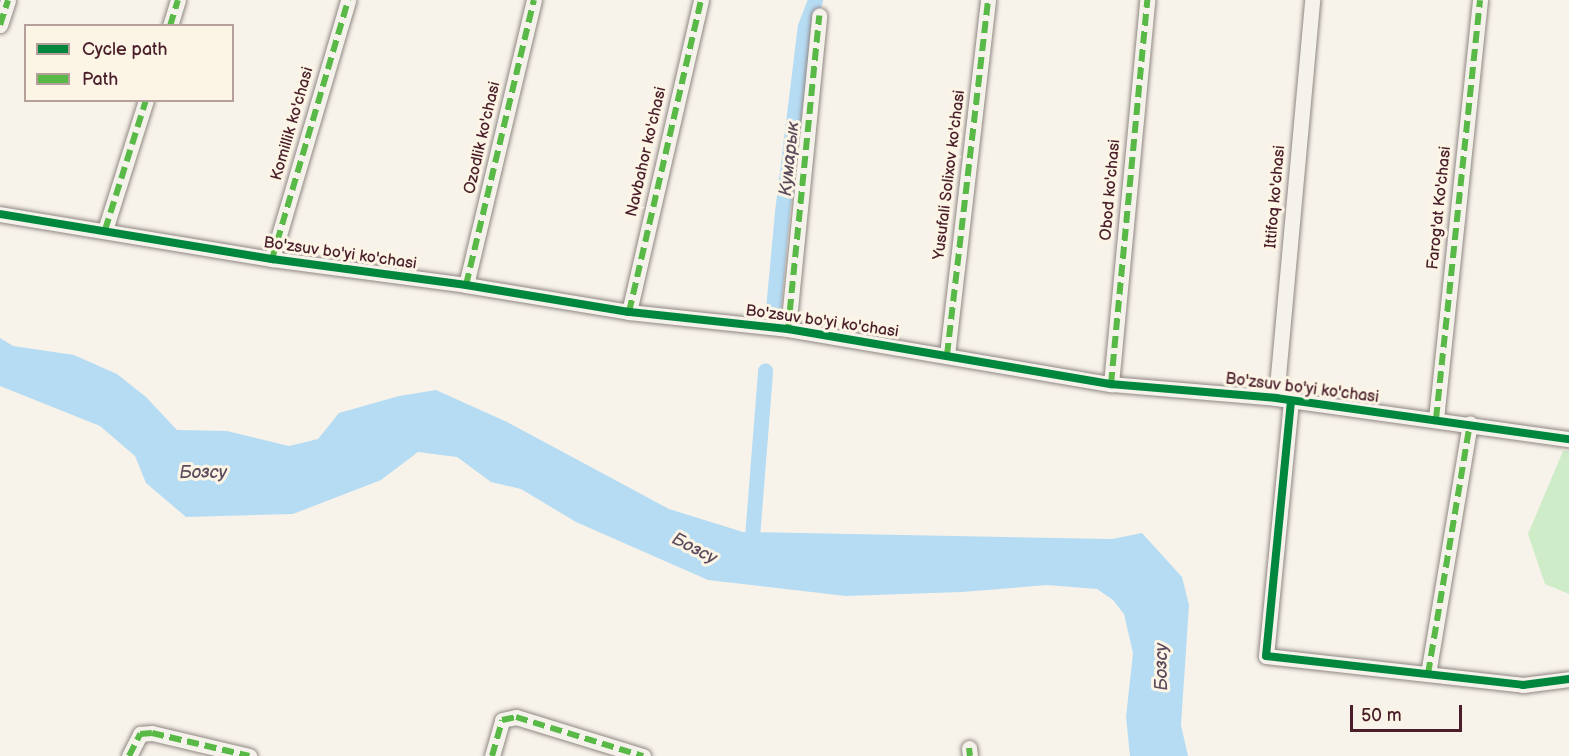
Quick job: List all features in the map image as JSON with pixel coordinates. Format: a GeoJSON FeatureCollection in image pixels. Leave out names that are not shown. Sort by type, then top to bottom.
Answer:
{"type":"FeatureCollection","features":[{"type":"Feature","properties":{"kind":"street"},"geometry":{"type":"LineString","coordinates":[[0,26],[8,0]]}},
{"type":"Feature","properties":{"kind":"street"},"geometry":{"type":"LineString","coordinates":[[171,24],[178,0]]}},
{"type":"Feature","properties":{"kind":"street","name":"Komillik ko'chasi"},"geometry":{"type":"LineString","coordinates":[[272,259],[348,0]]}},
{"type":"Feature","properties":{"kind":"street","name":"Ozodlik ko'chasi"},"geometry":{"type":"LineString","coordinates":[[466,285],[534,0]]}},
{"type":"Feature","properties":{"kind":"street","name":"Navbahor ko'chasi"},"geometry":{"type":"LineString","coordinates":[[629,312],[701,0]]}},
{"type":"Feature","properties":{"kind":"street","name":"Yusufali Solixov ko'chasi"},"geometry":{"type":"LineString","coordinates":[[947,355],[988,0]]}},
{"type":"Feature","properties":{"kind":"street","name":"Obod ko'chasi"},"geometry":{"type":"LineString","coordinates":[[1111,384],[1147,0]]}},
{"type":"Feature","properties":{"kind":"street","name":"Ittifoq ko'chasi"},"geometry":{"type":"LineString","coordinates":[[1312,0],[1266,656],[1428,674]]}},
{"type":"Feature","properties":{"kind":"street","name":"Farog'at Ko'chasi"},"geometry":{"type":"LineString","coordinates":[[1436,419],[1480,0]]}},
{"type":"Feature","properties":{"kind":"street"},"geometry":{"type":"LineString","coordinates":[[788,329],[819,16]]}},
{"type":"Feature","properties":{"kind":"street"},"geometry":{"type":"LineString","coordinates":[[105,230],[145,102]]}},
{"type":"Feature","properties":{"kind":"street","name":"Bo'zsuv bo'yi ko'chasi"},"geometry":{"type":"LineString","coordinates":[[0,214],[272,259],[466,285],[629,312],[788,329],[1111,384],[1283,399],[1470,423],[1569,439]]}},
{"type":"Feature","properties":{"kind":"street"},"geometry":{"type":"LineString","coordinates":[[1470,423],[1428,674],[1523,685],[1569,679]]}},
{"type":"Feature","properties":{"kind":"street"},"geometry":{"type":"LineString","coordinates":[[492,756],[502,720],[516,717],[643,756]]}},
{"type":"Feature","properties":{"kind":"street"},"geometry":{"type":"LineString","coordinates":[[129,756],[140,734],[152,734],[249,756]]}},
{"type":"Feature","properties":{"kind":"green space"},"geometry":{"type":"Polygon","coordinates":[[[1563,451],[1569,451],[1569,594],[1545,584],[1528,534],[1563,451]]]}},
{"type":"Feature","properties":{"kind":"water","name":"Бозсу"},"geometry":{"type":"Polygon","coordinates":[[[0,338],[13,346],[74,355],[117,374],[146,397],[177,430],[227,431],[289,446],[318,439],[339,413],[399,396],[436,390],[507,422],[669,509],[743,532],[1112,539],[1142,533],[1182,577],[1189,605],[1181,725],[1188,756],[1130,756],[1126,717],[1133,653],[1124,614],[1113,600],[1097,589],[1047,585],[962,592],[846,596],[708,580],[576,522],[521,489],[491,482],[457,457],[418,452],[381,480],[293,514],[186,517],[146,483],[135,456],[100,426],[0,386],[0,338]]]}},
{"type":"Feature","properties":{"kind":"waterway","name":"Кумарык"},"geometry":{"type":"LineString","coordinates":[[772,320],[782,212],[805,26],[815,0]]}},
{"type":"Feature","properties":{"kind":"waterway","name":"Кумарык"},"geometry":{"type":"LineString","coordinates":[[751,550],[765,371]]}},
{"type":"Feature","properties":{"kind":"marked path"},"geometry":{"type":"LineString","coordinates":[[0,25],[8,0]]}},
{"type":"Feature","properties":{"kind":"marked path"},"geometry":{"type":"LineString","coordinates":[[171,24],[178,0]]}},
{"type":"Feature","properties":{"kind":"marked path"},"geometry":{"type":"LineString","coordinates":[[272,259],[348,0]]}},
{"type":"Feature","properties":{"kind":"marked path"},"geometry":{"type":"LineString","coordinates":[[466,285],[534,0]]}},
{"type":"Feature","properties":{"kind":"marked path"},"geometry":{"type":"LineString","coordinates":[[629,312],[701,0]]}},
{"type":"Feature","properties":{"kind":"marked path"},"geometry":{"type":"LineString","coordinates":[[947,355],[988,0]]}},
{"type":"Feature","properties":{"kind":"marked path"},"geometry":{"type":"LineString","coordinates":[[1111,384],[1147,0]]}},
{"type":"Feature","properties":{"kind":"marked path"},"geometry":{"type":"LineString","coordinates":[[1436,419],[1480,0]]}},
{"type":"Feature","properties":{"kind":"marked path"},"geometry":{"type":"LineString","coordinates":[[788,329],[819,16]]}},
{"type":"Feature","properties":{"kind":"marked path"},"geometry":{"type":"LineString","coordinates":[[105,230],[145,102]]}},
{"type":"Feature","properties":{"kind":"marked path"},"geometry":{"type":"LineString","coordinates":[[1428,674],[1470,423]]}},
{"type":"Feature","properties":{"kind":"marked path"},"geometry":{"type":"LineString","coordinates":[[492,756],[502,720],[516,717],[643,756]]}},
{"type":"Feature","properties":{"kind":"marked path"},"geometry":{"type":"LineString","coordinates":[[129,756],[140,734],[152,733],[249,756]]}},
{"type":"Feature","properties":{"kind":"marked path"},"geometry":{"type":"LineString","coordinates":[[969,748],[970,756]]}},
{"type":"Feature","properties":{"kind":"cycle path"},"geometry":{"type":"LineString","coordinates":[[0,214],[272,259],[466,285],[629,312],[788,329],[1111,384],[1276,398],[1569,439]]}},
{"type":"Feature","properties":{"kind":"cycle path"},"geometry":{"type":"LineString","coordinates":[[1291,401],[1266,656],[1523,685],[1569,679]]}}]}
